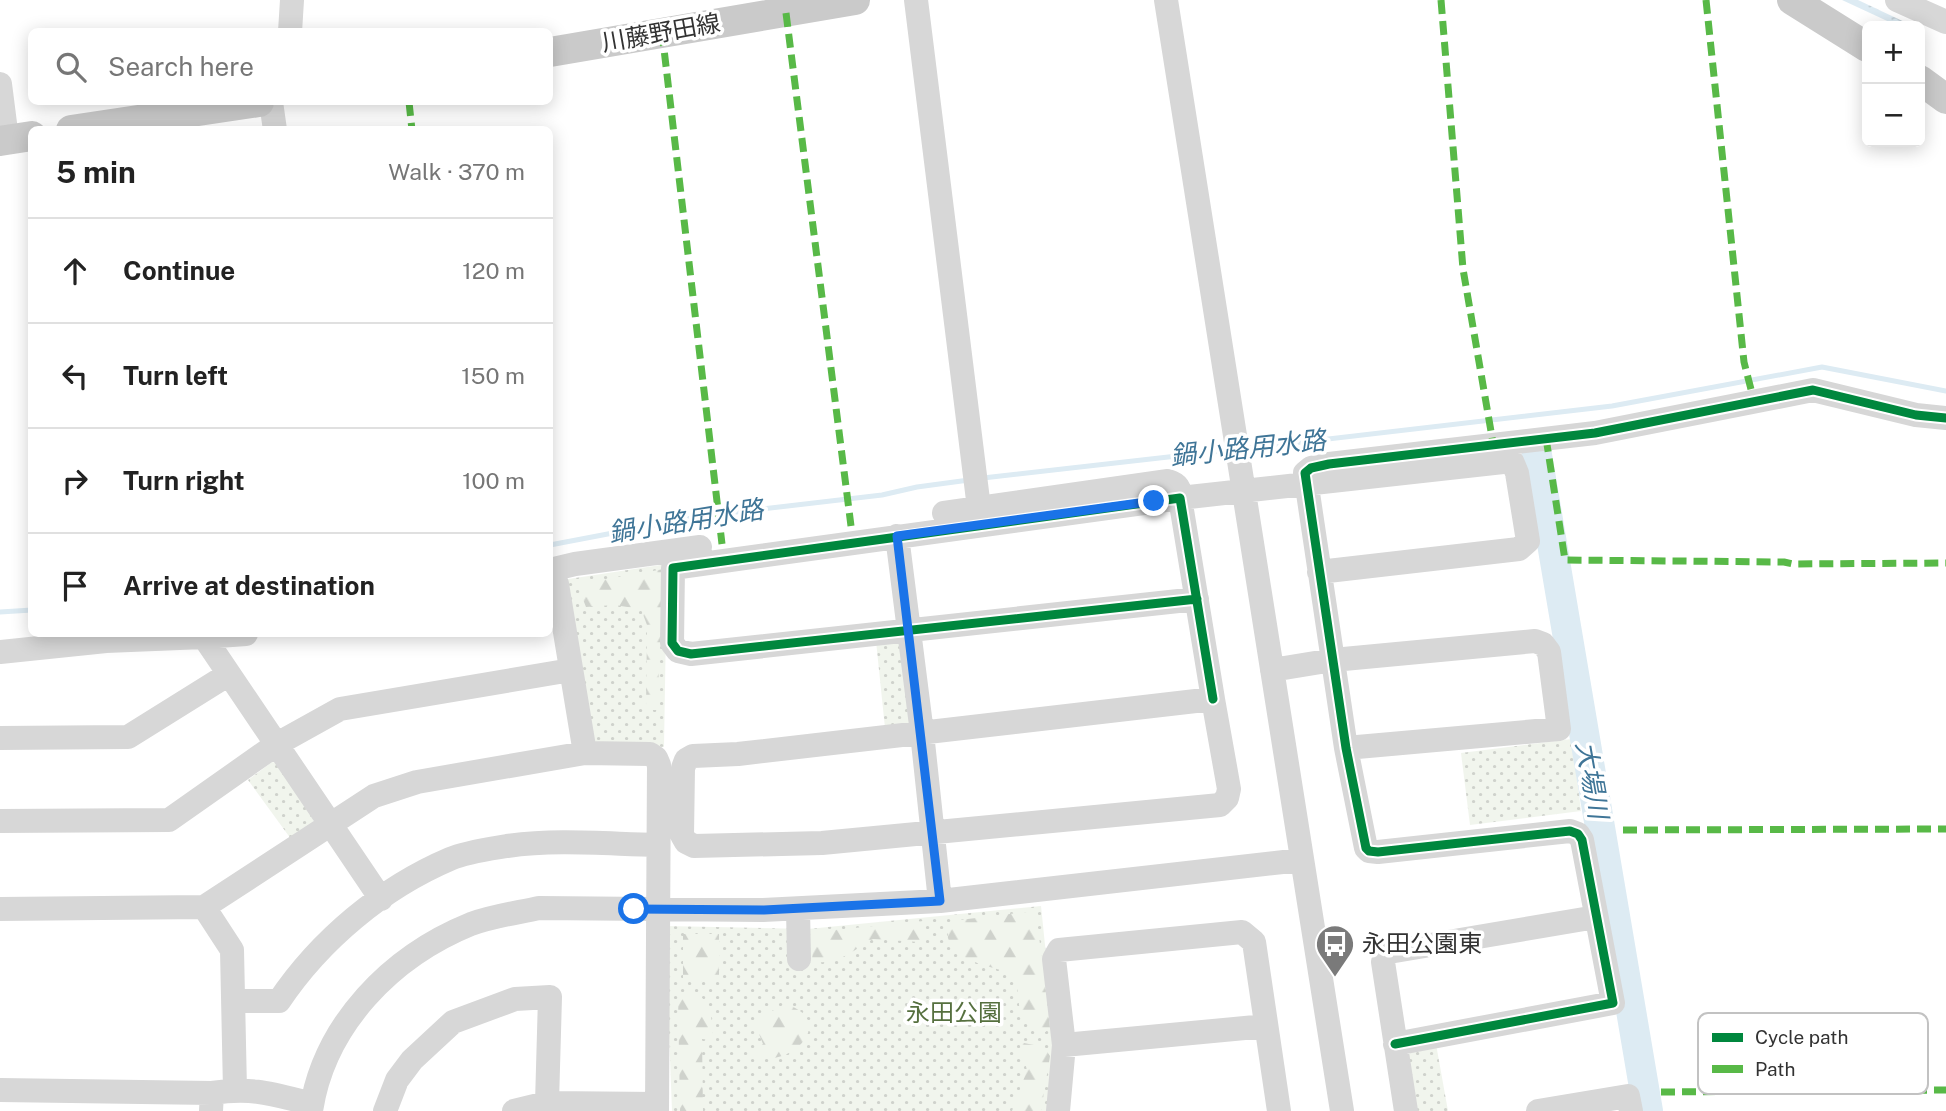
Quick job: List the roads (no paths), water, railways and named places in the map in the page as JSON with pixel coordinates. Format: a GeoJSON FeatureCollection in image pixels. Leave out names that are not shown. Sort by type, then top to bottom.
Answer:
{"type":"FeatureCollection","features":[{"type":"Feature","properties":{"kind":"main road","name":"川藤野田線"},"geometry":{"type":"LineString","coordinates":[[553,51],[855,0]]}},
{"type":"Feature","properties":{"kind":"main road"},"geometry":{"type":"LineString","coordinates":[[1792,0],[1862,44]]}},
{"type":"Feature","properties":{"kind":"main road"},"geometry":{"type":"LineString","coordinates":[[1925,84],[1946,99]]}},
{"type":"Feature","properties":{"kind":"main road"},"geometry":{"type":"LineString","coordinates":[[121,126],[146,124],[244,105]]}},
{"type":"Feature","properties":{"kind":"street"},"geometry":{"type":"LineString","coordinates":[[290,28],[292,0]]}},
{"type":"Feature","properties":{"kind":"street"},"geometry":{"type":"LineString","coordinates":[[916,0],[979,508]]}},
{"type":"Feature","properties":{"kind":"street"},"geometry":{"type":"LineString","coordinates":[[1166,0],[1342,1111]]}},
{"type":"Feature","properties":{"kind":"street"},"geometry":{"type":"LineString","coordinates":[[1897,0],[1946,22]]}},
{"type":"Feature","properties":{"kind":"street"},"geometry":{"type":"LineString","coordinates":[[0,84],[13,139]]}},
{"type":"Feature","properties":{"kind":"street"},"geometry":{"type":"LineString","coordinates":[[271,105],[274,126]]}},
{"type":"Feature","properties":{"kind":"street"},"geometry":{"type":"LineString","coordinates":[[1395,1044],[1613,1003],[1582,840],[1578,834],[1570,831],[1378,852],[1366,848],[1346,748],[1305,473],[1311,468],[1329,464],[1595,433],[1814,390],[1916,415],[1946,418]]}},
{"type":"Feature","properties":{"kind":"street"},"geometry":{"type":"LineString","coordinates":[[1197,599],[691,654],[678,651],[673,643],[673,568],[1242,489],[1512,461],[1517,473],[1528,541],[1520,549],[1320,572]]}},
{"type":"Feature","properties":{"kind":"street"},"geometry":{"type":"LineString","coordinates":[[553,569],[589,562],[1168,481],[1180,489],[1229,789],[1227,798],[1220,805],[822,843],[694,846],[686,842],[682,835],[683,768],[686,760],[693,757],[1213,699]]}},
{"type":"Feature","properties":{"kind":"street"},"geometry":{"type":"LineString","coordinates":[[897,536],[940,901]]}},
{"type":"Feature","properties":{"kind":"street"},"geometry":{"type":"LineString","coordinates":[[553,585],[557,584],[585,753]]}},
{"type":"Feature","properties":{"kind":"street"},"geometry":{"type":"LineString","coordinates":[[0,636],[28,634]]}},
{"type":"Feature","properties":{"kind":"street"},"geometry":{"type":"LineString","coordinates":[[0,652],[106,641],[204,637],[381,899]]}},
{"type":"Feature","properties":{"kind":"street"},"geometry":{"type":"LineString","coordinates":[[1272,670],[1333,660],[1535,641],[1544,644],[1549,652],[1559,730],[1346,748]]}},
{"type":"Feature","properties":{"kind":"street"},"geometry":{"type":"LineString","coordinates":[[0,821],[169,820],[277,744],[340,709],[571,670]]}},
{"type":"Feature","properties":{"kind":"street"},"geometry":{"type":"LineString","coordinates":[[0,738],[128,737],[229,674]]}},
{"type":"Feature","properties":{"kind":"street"},"geometry":{"type":"LineString","coordinates":[[0,909],[204,907],[374,796],[417,782],[585,753],[650,754],[656,758],[659,765],[657,1108],[547,1103],[514,1111]]}},
{"type":"Feature","properties":{"kind":"street"},"geometry":{"type":"LineString","coordinates":[[235,1001],[279,1001],[296,975],[352,920],[401,885],[452,858],[508,846],[570,842],[657,845]]}},
{"type":"Feature","properties":{"kind":"street"},"geometry":{"type":"LineString","coordinates":[[0,1090],[219,1098],[259,1090],[311,1108],[323,1067],[341,1030],[352,1014],[393,971],[412,955],[473,923],[539,908],[798,909],[940,901],[1301,860]]}},
{"type":"Feature","properties":{"kind":"street"},"geometry":{"type":"LineString","coordinates":[[204,907],[232,950],[235,1001],[219,1098]]}},
{"type":"Feature","properties":{"kind":"street"},"geometry":{"type":"LineString","coordinates":[[798,909],[799,959]]}},
{"type":"Feature","properties":{"kind":"street"},"geometry":{"type":"LineString","coordinates":[[1406,1111],[1383,962],[1385,955],[1595,917]]}},
{"type":"Feature","properties":{"kind":"street"},"geometry":{"type":"LineString","coordinates":[[1058,1111],[1064,1045],[1054,958],[1059,950],[1241,932],[1250,936],[1254,942],[1279,1111]]}},
{"type":"Feature","properties":{"kind":"street"},"geometry":{"type":"LineString","coordinates":[[385,1111],[397,1080],[412,1060],[453,1022],[515,999],[550,997],[547,1103]]}},
{"type":"Feature","properties":{"kind":"street"},"geometry":{"type":"LineString","coordinates":[[1064,1045],[1266,1026]]}},
{"type":"Feature","properties":{"kind":"street"},"geometry":{"type":"LineString","coordinates":[[1538,1111],[1628,1096],[1631,1111]]}},
{"type":"Feature","properties":{"kind":"water"},"geometry":{"type":"Polygon","coordinates":[[[1842,0],[1858,0],[1902,21],[1887,21],[1842,0]]]}},
{"type":"Feature","properties":{"kind":"waterway","name":"鍋小路用水路"},"geometry":{"type":"LineString","coordinates":[[1243,449],[1612,406],[1822,367],[1946,391]]}},
{"type":"Feature","properties":{"kind":"waterway","name":"大場川"},"geometry":{"type":"LineString","coordinates":[[1536,449],[1648,1111]]}},
{"type":"Feature","properties":{"kind":"waterway","name":"鍋小路用水路"},"geometry":{"type":"LineString","coordinates":[[983,478],[1230,450]]}},
{"type":"Feature","properties":{"kind":"waterway","name":"鍋小路用水路"},"geometry":{"type":"LineString","coordinates":[[553,544],[702,516],[882,495],[969,480]]}},
{"type":"Feature","properties":{"kind":"waterway","name":"鍋小路用水路"},"geometry":{"type":"LineString","coordinates":[[0,612],[28,610]]}},
{"type":"Feature","properties":{"kind":"place","name":"永田公園東"},"geometry":{"type":"Point","coordinates":[1335,978]}},
{"type":"Feature","properties":{"kind":"park label","name":"永田公園"},"geometry":{"type":"Point","coordinates":[954,1013]}}]}
